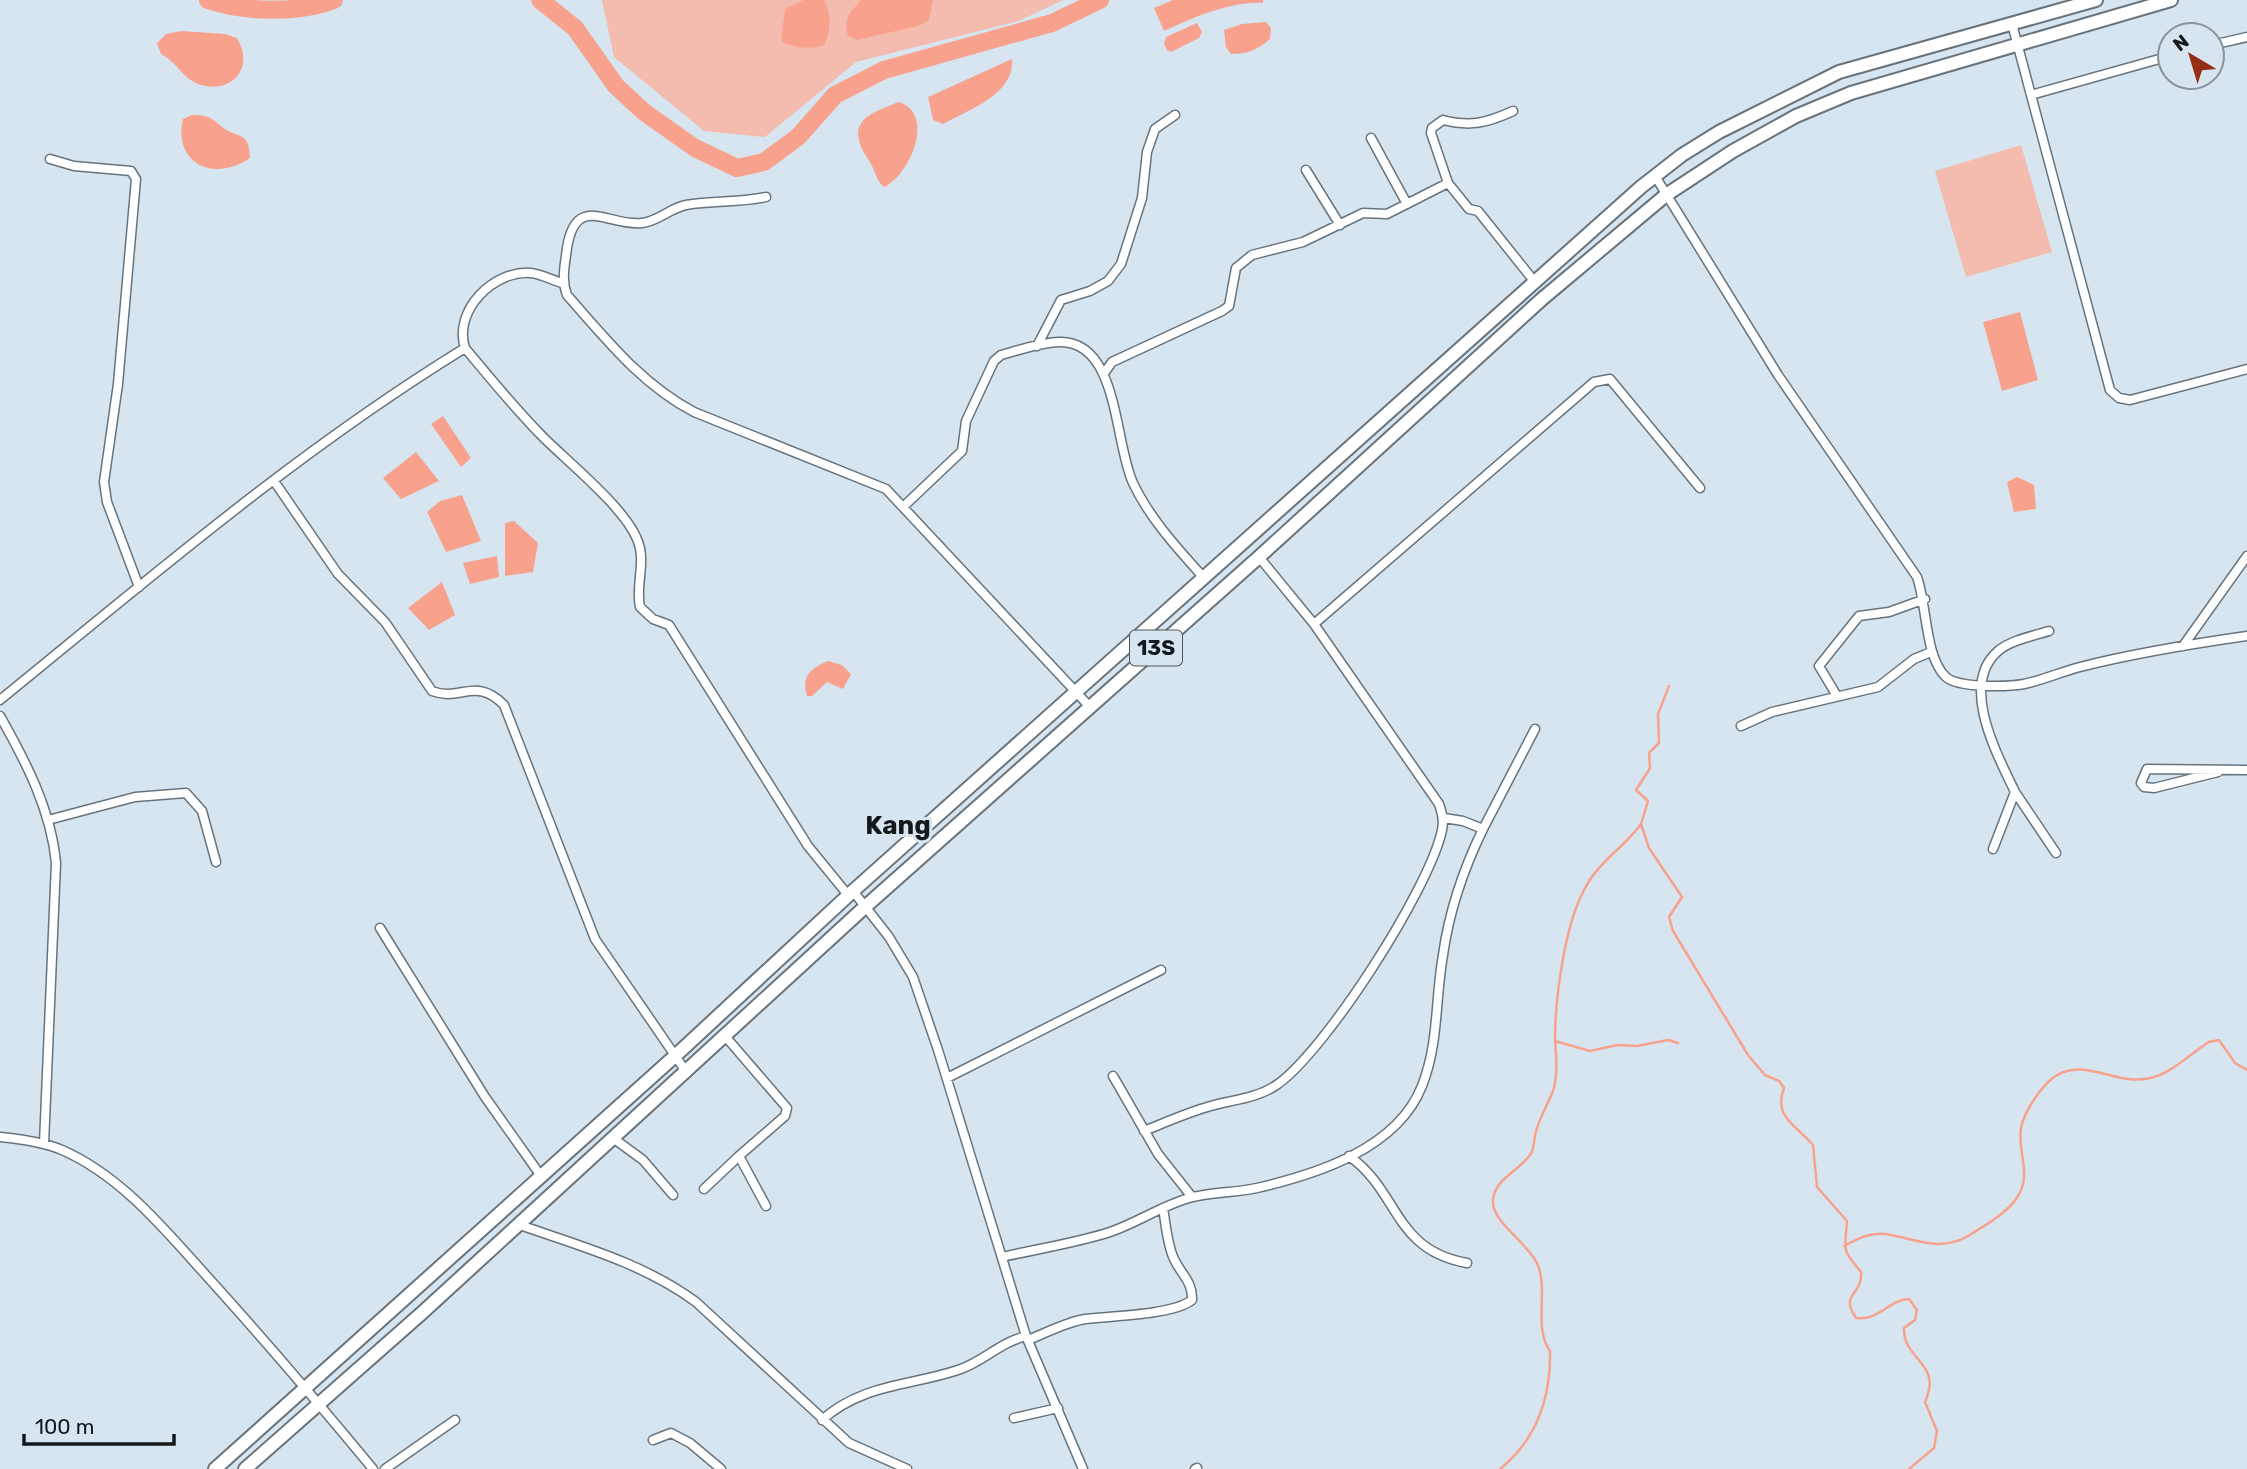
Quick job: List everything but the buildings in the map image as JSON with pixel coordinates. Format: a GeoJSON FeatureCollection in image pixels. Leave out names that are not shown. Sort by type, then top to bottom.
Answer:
{"type":"FeatureCollection","features":[{"type":"Feature","properties":{"kind":"highway","name":"13S"},"geometry":{"type":"LineString","coordinates":[[215,1469],[676,1056],[851,893],[1077,694],[1534,281],[1655,176],[1719,132],[1839,72],[2096,0]]}},
{"type":"Feature","properties":{"kind":"highway","name":"13S"},"geometry":{"type":"LineString","coordinates":[[245,1469],[520,1225],[866,906],[1259,557],[1542,299],[1666,195],[1733,151],[1796,116],[1851,93],[2015,43],[2171,0]]}},
{"type":"Feature","properties":{"kind":"highway"},"geometry":{"type":"LineString","coordinates":[[1447,360],[1459,375]]}},
{"type":"Feature","properties":{"kind":"street"},"geometry":{"type":"LineString","coordinates":[[2012,24],[2110,390],[2119,398],[2130,400],[2247,369]]}},
{"type":"Feature","properties":{"kind":"street"},"geometry":{"type":"LineString","coordinates":[[2226,42],[2247,37]]}},
{"type":"Feature","properties":{"kind":"street"},"geometry":{"type":"LineString","coordinates":[[2031,95],[2156,60]]}},
{"type":"Feature","properties":{"kind":"street"},"geometry":{"type":"LineString","coordinates":[[1513,111],[1487,123],[1465,125],[1443,120],[1432,128],[1431,134],[1448,183],[1469,209],[1478,211],[1534,281]]}},
{"type":"Feature","properties":{"kind":"street"},"geometry":{"type":"LineString","coordinates":[[1037,346],[1061,300],[1090,291],[1108,281],[1121,264],[1142,198],[1147,152],[1155,129],[1175,115]]}},
{"type":"Feature","properties":{"kind":"street"},"geometry":{"type":"LineString","coordinates":[[1371,138],[1407,204]]}},
{"type":"Feature","properties":{"kind":"street"},"geometry":{"type":"LineString","coordinates":[[50,159],[74,166],[131,171],[136,178],[118,384],[104,482],[107,502],[139,587]]}},
{"type":"Feature","properties":{"kind":"street"},"geometry":{"type":"LineString","coordinates":[[1306,170],[1340,225]]}},
{"type":"Feature","properties":{"kind":"street"},"geometry":{"type":"LineString","coordinates":[[1655,176],[1778,375],[1917,577],[1925,599],[1931,652],[1937,667],[1948,679],[1978,685],[2022,684],[2078,667],[2247,636]]}},
{"type":"Feature","properties":{"kind":"street"},"geometry":{"type":"LineString","coordinates":[[1105,372],[1112,362],[1222,312],[1228,306],[1236,268],[1252,255],[1304,243],[1363,214],[1387,214],[1448,183]]}},
{"type":"Feature","properties":{"kind":"street"},"geometry":{"type":"LineString","coordinates":[[766,197],[748,201],[686,205],[659,218],[638,224],[589,215],[571,228],[562,283],[567,295],[633,369],[663,396],[694,412],[880,485],[904,507],[1090,707]]}},
{"type":"Feature","properties":{"kind":"street"},"geometry":{"type":"LineString","coordinates":[[562,283],[531,273],[513,274],[482,291],[462,329],[465,348],[542,436],[583,474],[630,527],[637,539],[643,562],[638,589],[640,607],[653,619],[669,625],[808,846],[866,906],[890,937],[913,977],[1027,1338],[1083,1469]]}},
{"type":"Feature","properties":{"kind":"street"},"geometry":{"type":"LineString","coordinates":[[904,507],[962,451],[966,421],[994,361],[1001,355],[1061,342],[1080,348],[1097,359],[1105,372],[1124,459],[1134,484],[1166,535],[1204,578]]}},
{"type":"Feature","properties":{"kind":"street"},"geometry":{"type":"LineString","coordinates":[[0,699],[336,434],[465,348]]}},
{"type":"Feature","properties":{"kind":"street"},"geometry":{"type":"LineString","coordinates":[[1314,624],[1594,382],[1603,378],[1610,379],[1700,488]]}},
{"type":"Feature","properties":{"kind":"street"},"geometry":{"type":"LineString","coordinates":[[274,481],[338,574],[385,622],[432,691],[439,694],[480,690],[489,692],[504,705],[595,939],[687,1073]]}},
{"type":"Feature","properties":{"kind":"street"},"geometry":{"type":"LineString","coordinates":[[2183,646],[2247,556]]}},
{"type":"Feature","properties":{"kind":"street"},"geometry":{"type":"LineString","coordinates":[[1144,1131],[1204,1108],[1249,1098],[1276,1085],[1321,1041],[1390,938],[1426,875],[1444,818],[1439,804],[1314,624],[1259,557]]}},
{"type":"Feature","properties":{"kind":"street"},"geometry":{"type":"LineString","coordinates":[[1837,696],[1819,666],[1859,616],[1889,612],[1925,599]]}},
{"type":"Feature","properties":{"kind":"street"},"geometry":{"type":"LineString","coordinates":[[2049,631],[2000,649],[1988,661],[1978,685],[1993,742],[2015,792],[2056,853]]}},
{"type":"Feature","properties":{"kind":"street"},"geometry":{"type":"LineString","coordinates":[[1741,726],[1772,712],[1878,687],[1907,663],[1931,652]]}},
{"type":"Feature","properties":{"kind":"street"},"geometry":{"type":"LineString","coordinates":[[0,716],[23,756],[48,820],[57,863],[44,1144]]}},
{"type":"Feature","properties":{"kind":"street"},"geometry":{"type":"LineString","coordinates":[[1002,1257],[1110,1232],[1192,1197],[1255,1189],[1302,1176],[1349,1156],[1393,1129],[1422,1088],[1437,1034],[1443,955],[1466,865],[1535,729]]}},
{"type":"Feature","properties":{"kind":"street"},"geometry":{"type":"LineString","coordinates":[[2218,772],[2154,788],[2144,787],[2141,783],[2147,769],[2218,772],[2247,770]]}},
{"type":"Feature","properties":{"kind":"street"},"geometry":{"type":"LineString","coordinates":[[1993,849],[2015,792]]}},
{"type":"Feature","properties":{"kind":"street"},"geometry":{"type":"LineString","coordinates":[[48,820],[135,797],[186,793],[195,799],[202,811],[216,862]]}},
{"type":"Feature","properties":{"kind":"street"},"geometry":{"type":"LineString","coordinates":[[1444,818],[1463,821],[1483,830]]}},
{"type":"Feature","properties":{"kind":"street"},"geometry":{"type":"LineString","coordinates":[[380,928],[485,1097],[541,1176]]}},
{"type":"Feature","properties":{"kind":"street"},"geometry":{"type":"LineString","coordinates":[[947,1078],[1161,970]]}},
{"type":"Feature","properties":{"kind":"street"},"geometry":{"type":"LineString","coordinates":[[704,1189],[785,1116],[786,1108],[725,1036]]}},
{"type":"Feature","properties":{"kind":"street"},"geometry":{"type":"LineString","coordinates":[[1113,1076],[1158,1154],[1192,1197]]}},
{"type":"Feature","properties":{"kind":"street"},"geometry":{"type":"LineString","coordinates":[[0,1137],[44,1144],[92,1167],[146,1210],[305,1386],[373,1469]]}},
{"type":"Feature","properties":{"kind":"street"},"geometry":{"type":"LineString","coordinates":[[613,1138],[643,1160],[673,1195]]}},
{"type":"Feature","properties":{"kind":"street"},"geometry":{"type":"LineString","coordinates":[[739,1156],[765,1206]]}},
{"type":"Feature","properties":{"kind":"street"},"geometry":{"type":"LineString","coordinates":[[1349,1156],[1378,1182],[1403,1227],[1444,1259],[1467,1262]]}},
{"type":"Feature","properties":{"kind":"street"},"geometry":{"type":"LineString","coordinates":[[822,1420],[856,1396],[891,1384],[957,1370],[974,1363],[1006,1342],[1082,1320],[1183,1307],[1192,1300],[1192,1292],[1187,1277],[1174,1260],[1163,1208]]}},
{"type":"Feature","properties":{"kind":"street"},"geometry":{"type":"LineString","coordinates":[[520,1225],[639,1268],[672,1284],[696,1302],[849,1443],[907,1469]]}},
{"type":"Feature","properties":{"kind":"street"},"geometry":{"type":"LineString","coordinates":[[1014,1418],[1058,1408]]}},
{"type":"Feature","properties":{"kind":"street"},"geometry":{"type":"LineString","coordinates":[[385,1469],[455,1420]]}},
{"type":"Feature","properties":{"kind":"street"},"geometry":{"type":"LineString","coordinates":[[653,1440],[671,1433],[690,1443],[721,1469]]}},
{"type":"Feature","properties":{"kind":"street"},"geometry":{"type":"LineString","coordinates":[[876,1469],[882,1460]]}},
{"type":"Feature","properties":{"kind":"shaded area"},"geometry":{"type":"Polygon","coordinates":[[[602,0],[1063,0],[1019,21],[856,62],[765,137],[704,131],[614,57],[602,0]]]}},
{"type":"Feature","properties":{"kind":"shaded area"},"geometry":{"type":"Polygon","coordinates":[[[803,0],[824,0],[830,22],[824,45],[802,48],[781,41],[785,9],[803,0]]]}},
{"type":"Feature","properties":{"kind":"shaded area"},"geometry":{"type":"Polygon","coordinates":[[[861,0],[933,0],[929,20],[918,26],[857,40],[848,36],[846,25],[861,0]]]}},
{"type":"Feature","properties":{"kind":"shaded area"},"geometry":{"type":"Polygon","coordinates":[[[1173,0],[1263,0],[1263,3],[1225,8],[1164,31],[1154,8],[1173,0]]]}},
{"type":"Feature","properties":{"kind":"shaded area"},"geometry":{"type":"Polygon","coordinates":[[[1266,22],[1271,28],[1270,39],[1252,51],[1231,54],[1226,47],[1224,30],[1242,24],[1266,22]]]}},
{"type":"Feature","properties":{"kind":"shaded area"},"geometry":{"type":"Polygon","coordinates":[[[1197,23],[1202,32],[1199,38],[1171,52],[1167,50],[1164,44],[1166,37],[1197,23]]]}},
{"type":"Feature","properties":{"kind":"shaded area"},"geometry":{"type":"Polygon","coordinates":[[[181,31],[225,34],[237,38],[243,60],[236,77],[220,86],[198,84],[188,78],[161,54],[157,43],[166,34],[181,31]]]}},
{"type":"Feature","properties":{"kind":"shaded area"},"geometry":{"type":"Polygon","coordinates":[[[1012,59],[1006,82],[988,99],[943,124],[933,120],[928,97],[1012,59]]]}},
{"type":"Feature","properties":{"kind":"shaded area"},"geometry":{"type":"Polygon","coordinates":[[[899,102],[910,109],[916,119],[915,144],[903,170],[884,187],[861,147],[859,128],[869,116],[899,102]]]}},
{"type":"Feature","properties":{"kind":"shaded area"},"geometry":{"type":"Polygon","coordinates":[[[192,115],[209,117],[245,139],[250,158],[223,169],[199,164],[190,157],[184,147],[181,134],[183,119],[192,115]]]}},
{"type":"Feature","properties":{"kind":"shaded area"},"geometry":{"type":"Polygon","coordinates":[[[2021,145],[2052,252],[1966,277],[1935,171],[2021,145]]]}},
{"type":"Feature","properties":{"kind":"shaded area"},"geometry":{"type":"Polygon","coordinates":[[[2020,312],[2038,380],[2002,391],[1983,322],[2020,312]]]}},
{"type":"Feature","properties":{"kind":"shaded area"},"geometry":{"type":"Polygon","coordinates":[[[443,416],[471,458],[461,467],[431,424],[443,416]]]}},
{"type":"Feature","properties":{"kind":"shaded area"},"geometry":{"type":"Polygon","coordinates":[[[416,452],[439,481],[401,499],[383,478],[416,452]]]}},
{"type":"Feature","properties":{"kind":"shaded area"},"geometry":{"type":"Polygon","coordinates":[[[2017,477],[2034,485],[2036,509],[2014,512],[2007,482],[2017,477]]]}},
{"type":"Feature","properties":{"kind":"shaded area"},"geometry":{"type":"Polygon","coordinates":[[[462,495],[481,541],[446,552],[427,512],[440,501],[462,495]]]}},
{"type":"Feature","properties":{"kind":"shaded area"},"geometry":{"type":"Polygon","coordinates":[[[514,521],[538,543],[533,572],[505,576],[505,523],[514,521]]]}},
{"type":"Feature","properties":{"kind":"shaded area"},"geometry":{"type":"Polygon","coordinates":[[[497,556],[499,577],[470,584],[463,563],[497,556]]]}},
{"type":"Feature","properties":{"kind":"shaded area"},"geometry":{"type":"Polygon","coordinates":[[[442,582],[455,615],[429,630],[408,608],[442,582]]]}},
{"type":"Feature","properties":{"kind":"shaded area"},"geometry":{"type":"Polygon","coordinates":[[[828,661],[842,665],[851,674],[843,689],[827,682],[812,696],[807,696],[805,684],[808,674],[828,661]]]}},
{"type":"Feature","properties":{"kind":"waterway"},"geometry":{"type":"LineString","coordinates":[[208,0],[238,7],[271,10],[304,8],[334,0]]}},
{"type":"Feature","properties":{"kind":"waterway"},"geometry":{"type":"LineString","coordinates":[[540,0],[575,28],[616,86],[644,112],[695,148],[737,168],[764,162],[798,137],[835,95],[884,70],[1052,23],[1100,0]]}},
{"type":"Feature","properties":{"kind":"waterway"},"geometry":{"type":"LineString","coordinates":[[1669,686],[1658,714],[1659,743],[1649,753],[1650,768],[1636,790],[1648,801],[1641,824],[1649,848],[1682,897],[1669,917],[1673,931],[1748,1055],[1765,1075],[1779,1081],[1784,1088],[1781,1098],[1784,1114],[1813,1145],[1817,1187],[1847,1221],[1846,1249],[1861,1272],[1859,1286],[1850,1304],[1856,1318],[1871,1316],[1896,1302],[1909,1299],[1917,1310],[1915,1320],[1904,1328],[1905,1339],[1929,1378],[1925,1402],[1937,1431],[1934,1448],[1909,1469]]}},
{"type":"Feature","properties":{"kind":"waterway"},"geometry":{"type":"LineString","coordinates":[[1500,1469],[1524,1445],[1539,1416],[1548,1385],[1550,1351],[1542,1331],[1542,1284],[1537,1263],[1497,1215],[1493,1199],[1498,1186],[1531,1153],[1539,1123],[1553,1091],[1556,1077],[1557,999],[1566,941],[1577,906],[1596,872],[1641,824]]}},
{"type":"Feature","properties":{"kind":"waterway"},"geometry":{"type":"LineString","coordinates":[[1555,1041],[1590,1051],[1617,1045],[1637,1046],[1668,1040],[1678,1043]]}},
{"type":"Feature","properties":{"kind":"waterway"},"geometry":{"type":"LineString","coordinates":[[1844,1246],[1874,1234],[1937,1244],[1957,1241],[2002,1213],[2014,1202],[2022,1188],[2024,1171],[2020,1137],[2025,1116],[2048,1082],[2060,1074],[2085,1070],[2137,1080],[2150,1078],[2173,1068],[2209,1042],[2219,1040],[2235,1063],[2247,1070]]}},
{"type":"Feature","properties":{"kind":"district","name":"Kang"},"geometry":{"type":"Point","coordinates":[898,825]}}]}
